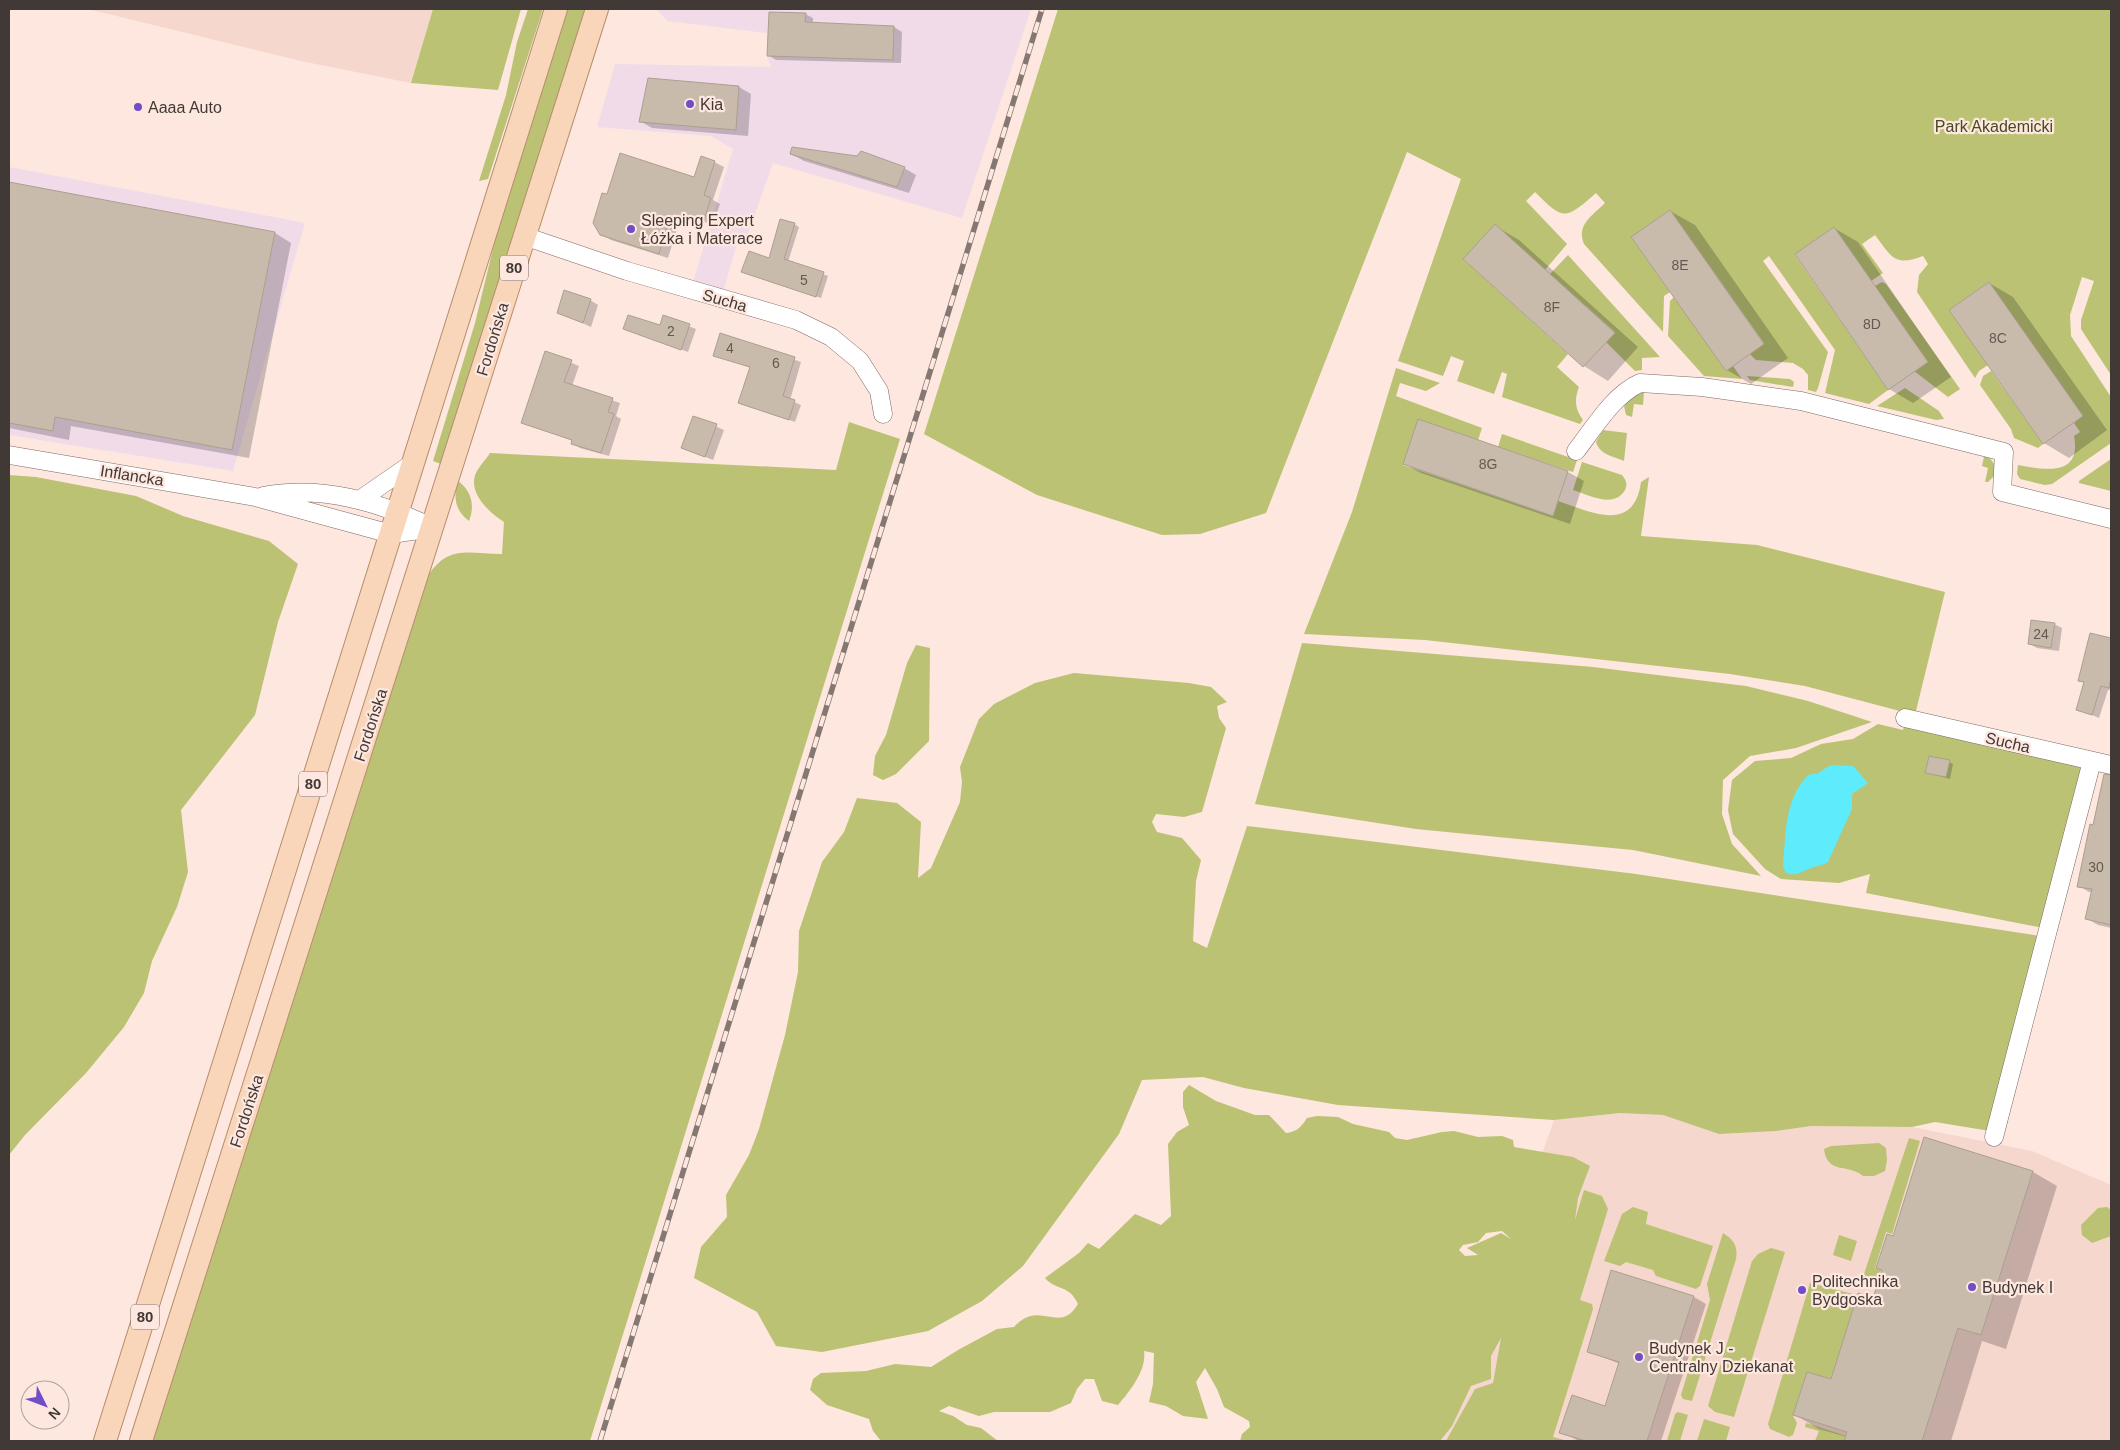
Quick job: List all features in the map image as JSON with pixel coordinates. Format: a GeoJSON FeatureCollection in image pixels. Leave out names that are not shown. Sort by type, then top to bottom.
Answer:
{"type":"FeatureCollection","features":[{"type":"Feature","properties":{"kind":"main road","name":"80"},"geometry":{"type":"LineString","coordinates":[[105,1441],[556,9]]}},
{"type":"Feature","properties":{"kind":"main road","name":"Fordońska"},"geometry":{"type":"LineString","coordinates":[[141,1441],[597,9]]}},
{"type":"Feature","properties":{"kind":"street","name":"Sucha"},"geometry":{"type":"LineString","coordinates":[[524,236],[627,272],[796,320],[831,337],[860,361],[879,391],[883,414]]}},
{"type":"Feature","properties":{"kind":"street"},"geometry":{"type":"LineString","coordinates":[[1576,451],[1623,394],[1629,388],[1640,383],[1756,393],[1801,400],[2004,452],[2002,492],[2111,519]]}},
{"type":"Feature","properties":{"kind":"street","name":"Inflancka"},"geometry":{"type":"LineString","coordinates":[[9,455],[255,497],[391,534]]}},
{"type":"Feature","properties":{"kind":"street"},"geometry":{"type":"LineString","coordinates":[[361,499],[413,463]]}},
{"type":"Feature","properties":{"kind":"street","name":"Inflancka"},"geometry":{"type":"LineString","coordinates":[[255,497],[282,492],[332,494],[361,499],[399,511],[433,528]]}},
{"type":"Feature","properties":{"kind":"street"},"geometry":{"type":"LineString","coordinates":[[391,534],[433,528]]}},
{"type":"Feature","properties":{"kind":"street","name":"Sucha"},"geometry":{"type":"LineString","coordinates":[[1905,718],[2111,765]]}},
{"type":"Feature","properties":{"kind":"street"},"geometry":{"type":"LineString","coordinates":[[1994,1137],[2092,760]]}},
{"type":"Feature","properties":{"kind":"shaded area"},"geometry":{"type":"Polygon","coordinates":[[[88,9],[433,9],[411,83],[301,61],[88,9]]]}},
{"type":"Feature","properties":{"kind":"shaded area"},"geometry":{"type":"Polygon","coordinates":[[[656,9],[1031,9],[962,218],[773,163],[747,237],[738,240],[723,292],[693,282],[733,149],[711,136],[597,127],[615,64],[771,67],[767,56],[767,33],[668,21],[656,9]]]}},
{"type":"Feature","properties":{"kind":"shaded area"},"geometry":{"type":"Polygon","coordinates":[[[9,167],[305,223],[233,471],[9,435],[9,167]]]}},
{"type":"Feature","properties":{"kind":"shaded area","name":"Politechnika Bydgoska"},"geometry":{"type":"Polygon","coordinates":[[[1620,1113],[1663,1115],[1719,1134],[1777,1131],[1811,1126],[1912,1127],[2032,1151],[2111,1185],[2111,1441],[1387,1441],[1456,1395],[1554,1120],[1620,1113]]]}},
{"type":"Feature","properties":{"kind":"green space"},"geometry":{"type":"Polygon","coordinates":[[[433,9],[521,9],[498,90],[411,83],[433,9]]]}},
{"type":"Feature","properties":{"kind":"green space"},"geometry":{"type":"Polygon","coordinates":[[[528,9],[543,9],[488,179],[479,181],[506,95],[517,42],[528,9]]]}},
{"type":"Feature","properties":{"kind":"green space"},"geometry":{"type":"Polygon","coordinates":[[[565,9],[588,9],[441,464],[433,461],[475,323],[505,199],[565,9]]]}},
{"type":"Feature","properties":{"kind":"green space","name":"Park Akademicki"},"geometry":{"type":"Polygon","coordinates":[[[1058,9],[2111,9],[2111,375],[2081,329],[2081,320],[2094,281],[2082,277],[2070,315],[2071,336],[2111,397],[2111,443],[2052,484],[2045,485],[2020,479],[2017,474],[2018,465],[2049,469],[2067,465],[2072,459],[2075,449],[2074,436],[2080,432],[2074,423],[2083,416],[1989,282],[1949,310],[1988,365],[1979,371],[1975,378],[1917,292],[1919,275],[1928,264],[1923,256],[1906,260],[1894,258],[1875,235],[1862,244],[1883,273],[1871,281],[1834,227],[1795,255],[1888,390],[1869,404],[1825,393],[1835,350],[1769,256],[1763,261],[1828,352],[1816,392],[1808,390],[1808,375],[1803,369],[1793,363],[1756,360],[1750,354],[1764,343],[1670,210],[1632,238],[1670,292],[1664,296],[1663,332],[1584,244],[1582,231],[1584,226],[1605,203],[1596,193],[1577,208],[1565,214],[1552,208],[1535,192],[1526,201],[1567,244],[1545,270],[1463,259],[1568,354],[1557,367],[1579,387],[1576,400],[1578,412],[1583,420],[1580,424],[1502,397],[1507,374],[1502,372],[1494,394],[1457,381],[1464,361],[1451,356],[1443,376],[1398,361],[1461,179],[1407,152],[1266,513],[1200,534],[1162,535],[1037,495],[924,434],[1058,9]]]}},
{"type":"Feature","properties":{"kind":"green space"},"geometry":{"type":"Polygon","coordinates":[[[1568,255],[1660,357],[1642,358],[1642,370],[1635,371],[1606,342],[1615,332],[1550,274],[1568,255]]]}},
{"type":"Feature","properties":{"kind":"green space"},"geometry":{"type":"Polygon","coordinates":[[[1882,282],[1886,284],[1960,389],[1948,397],[1914,371],[1927,362],[1875,286],[1882,282]]]}},
{"type":"Feature","properties":{"kind":"green space"},"geometry":{"type":"Polygon","coordinates":[[[1674,297],[1726,371],[1733,366],[1742,379],[1704,376],[1668,336],[1670,301],[1674,297]]]}},
{"type":"Feature","properties":{"kind":"green space"},"geometry":{"type":"Polygon","coordinates":[[[1396,368],[1440,383],[1426,391],[1400,383],[1396,396],[1482,428],[1478,440],[1418,420],[1403,465],[1553,516],[1558,501],[1597,514],[1620,514],[1630,508],[1637,498],[1641,482],[1649,477],[1641,536],[1757,545],[1945,592],[1915,715],[1805,686],[1730,674],[1425,640],[1304,634],[1352,512],[1396,368]]]}},
{"type":"Feature","properties":{"kind":"green space"},"geometry":{"type":"Polygon","coordinates":[[[1991,371],[2043,444],[2038,448],[2014,438],[2011,429],[1980,385],[1983,376],[1991,371]]]}},
{"type":"Feature","properties":{"kind":"green space"},"geometry":{"type":"Polygon","coordinates":[[[1747,376],[1790,379],[1794,382],[1793,387],[1750,380],[1747,376]]]}},
{"type":"Feature","properties":{"kind":"green space"},"geometry":{"type":"Polygon","coordinates":[[[1905,388],[1939,411],[1944,419],[1936,420],[1877,406],[1905,388]]]}},
{"type":"Feature","properties":{"kind":"green space"},"geometry":{"type":"Polygon","coordinates":[[[1644,392],[1643,405],[1634,404],[1632,417],[1626,415],[1624,406],[1635,394],[1644,392]]]}},
{"type":"Feature","properties":{"kind":"green space"},"geometry":{"type":"Polygon","coordinates":[[[849,422],[900,439],[590,1441],[152,1441],[429,574],[445,558],[453,554],[470,552],[502,554],[504,522],[481,502],[477,495],[474,480],[479,468],[490,453],[836,470],[849,422]]]}},
{"type":"Feature","properties":{"kind":"green space"},"geometry":{"type":"Polygon","coordinates":[[[1603,430],[1627,433],[1624,461],[1607,454],[1598,446],[1596,442],[1603,430]]]}},
{"type":"Feature","properties":{"kind":"green space"},"geometry":{"type":"Polygon","coordinates":[[[1502,434],[1577,460],[1573,472],[1498,447],[1502,434]]]}},
{"type":"Feature","properties":{"kind":"green space"},"geometry":{"type":"Polygon","coordinates":[[[1985,452],[1995,465],[1994,476],[1988,482],[1985,482],[1988,468],[1982,466],[1985,452]]]}},
{"type":"Feature","properties":{"kind":"green space"},"geometry":{"type":"Polygon","coordinates":[[[2111,459],[2111,491],[2079,483],[2079,481],[2111,459]]]}},
{"type":"Feature","properties":{"kind":"green space"},"geometry":{"type":"Polygon","coordinates":[[[1582,462],[1622,475],[1626,482],[1625,490],[1620,496],[1608,500],[1573,490],[1582,462]]]}},
{"type":"Feature","properties":{"kind":"green space"},"geometry":{"type":"Polygon","coordinates":[[[9,475],[36,477],[136,496],[183,516],[269,541],[298,564],[278,622],[255,715],[181,810],[188,872],[177,907],[152,961],[144,993],[124,1027],[86,1073],[25,1135],[9,1155],[9,475]]]}},
{"type":"Feature","properties":{"kind":"green space"},"geometry":{"type":"Polygon","coordinates":[[[458,481],[466,489],[471,499],[472,510],[469,521],[464,517],[456,503],[458,481]]]}},
{"type":"Feature","properties":{"kind":"green space"},"geometry":{"type":"Polygon","coordinates":[[[1302,643],[1593,667],[1746,686],[1808,701],[1872,722],[1796,748],[1750,756],[1723,780],[1722,814],[1732,844],[1761,876],[1633,850],[1416,829],[1255,804],[1302,643]]]}},
{"type":"Feature","properties":{"kind":"green space"},"geometry":{"type":"Polygon","coordinates":[[[916,645],[930,648],[929,741],[896,774],[883,780],[873,775],[875,756],[886,735],[907,663],[916,645]]]}},
{"type":"Feature","properties":{"kind":"green space"},"geometry":{"type":"Polygon","coordinates":[[[1074,673],[1189,683],[1211,687],[1227,702],[1217,706],[1219,718],[1226,728],[1202,812],[1184,817],[1156,814],[1152,822],[1157,832],[1182,838],[1201,860],[1196,881],[1193,941],[1207,948],[1247,826],[1636,874],[2040,936],[1990,1131],[1935,1122],[1912,1127],[1811,1126],[1777,1131],[1719,1134],[1663,1115],[1620,1113],[1554,1120],[1338,1105],[1244,1088],[1203,1077],[1142,1080],[1119,1134],[1023,1266],[982,1301],[928,1331],[822,1352],[776,1346],[757,1312],[694,1278],[701,1247],[727,1217],[726,1195],[749,1155],[759,1129],[785,1035],[798,972],[799,931],[822,862],[844,832],[857,798],[897,803],[921,822],[918,878],[931,868],[960,802],[962,782],[960,767],[979,719],[994,704],[1035,683],[1074,673]]]}},
{"type":"Feature","properties":{"kind":"green space"},"geometry":{"type":"Polygon","coordinates":[[[1905,723],[2087,765],[2043,928],[1866,893],[1870,874],[1839,883],[1781,879],[1765,869],[1733,834],[1728,810],[1732,780],[1755,761],[1791,758],[1821,744],[1853,739],[1878,724],[1903,730],[1905,723]]]}},
{"type":"Feature","properties":{"kind":"green space"},"geometry":{"type":"Polygon","coordinates":[[[1189,1085],[1216,1101],[1255,1115],[1269,1115],[1286,1133],[1299,1128],[1307,1118],[1317,1116],[1338,1117],[1353,1124],[1389,1132],[1395,1138],[1407,1140],[1454,1131],[1478,1137],[1502,1136],[1513,1140],[1514,1147],[1573,1157],[1590,1166],[1578,1198],[1575,1220],[1584,1190],[1602,1196],[1608,1209],[1580,1300],[1592,1304],[1593,1309],[1553,1437],[1568,1441],[1446,1441],[1475,1389],[1493,1383],[1501,1338],[1491,1356],[1491,1379],[1471,1386],[1452,1426],[1440,1441],[1240,1441],[1242,1434],[1250,1427],[1249,1421],[1224,1407],[1217,1389],[1205,1368],[1196,1382],[1208,1419],[1183,1416],[1166,1406],[1149,1402],[1153,1384],[1154,1353],[1144,1351],[1143,1365],[1140,1373],[1118,1405],[1102,1401],[1094,1379],[1085,1379],[1077,1389],[1071,1403],[1050,1412],[994,1412],[979,1416],[949,1406],[939,1411],[953,1416],[967,1425],[981,1428],[998,1441],[881,1441],[873,1431],[869,1419],[827,1405],[810,1390],[813,1379],[821,1373],[866,1371],[895,1364],[931,1367],[997,1329],[1014,1327],[1023,1319],[1032,1316],[1041,1315],[1056,1318],[1064,1317],[1071,1313],[1078,1304],[1071,1293],[1054,1285],[1045,1278],[1079,1253],[1088,1243],[1099,1249],[1135,1214],[1161,1225],[1171,1216],[1168,1144],[1177,1132],[1189,1125],[1183,1107],[1183,1092],[1189,1085]],[[1502,1231],[1486,1233],[1478,1242],[1463,1245],[1459,1250],[1465,1256],[1478,1255],[1467,1248],[1501,1233],[1511,1239],[1502,1231]]]}},
{"type":"Feature","properties":{"kind":"green space"},"geometry":{"type":"Polygon","coordinates":[[[1909,1138],[1920,1141],[1892,1234],[1886,1232],[1875,1268],[1881,1270],[1877,1282],[1863,1277],[1909,1138]]]}},
{"type":"Feature","properties":{"kind":"green space"},"geometry":{"type":"Polygon","coordinates":[[[1879,1143],[1886,1148],[1887,1160],[1885,1171],[1874,1176],[1863,1176],[1857,1172],[1834,1166],[1826,1157],[1824,1149],[1831,1146],[1879,1143]]]}},
{"type":"Feature","properties":{"kind":"green space"},"geometry":{"type":"Polygon","coordinates":[[[1633,1207],[1648,1212],[1646,1224],[1713,1246],[1700,1286],[1696,1289],[1656,1276],[1653,1270],[1626,1262],[1620,1266],[1604,1261],[1622,1214],[1633,1207]]]}},
{"type":"Feature","properties":{"kind":"green space"},"geometry":{"type":"Polygon","coordinates":[[[2107,1207],[2111,1210],[2111,1236],[2092,1243],[2082,1235],[2081,1225],[2098,1208],[2107,1207]]]}},
{"type":"Feature","properties":{"kind":"green space"},"geometry":{"type":"Polygon","coordinates":[[[1723,1233],[1734,1244],[1736,1259],[1692,1401],[1683,1399],[1681,1395],[1710,1300],[1707,1284],[1723,1233]]]}},
{"type":"Feature","properties":{"kind":"green space"},"geometry":{"type":"Polygon","coordinates":[[[1839,1235],[1857,1241],[1851,1261],[1833,1255],[1839,1235]]]}},
{"type":"Feature","properties":{"kind":"green space"},"geometry":{"type":"Polygon","coordinates":[[[1771,1248],[1785,1252],[1734,1417],[1715,1412],[1708,1406],[1752,1261],[1758,1254],[1771,1248]]]}},
{"type":"Feature","properties":{"kind":"green space"},"geometry":{"type":"Polygon","coordinates":[[[1810,1283],[1857,1295],[1832,1380],[1807,1372],[1793,1416],[1797,1423],[1793,1435],[1789,1437],[1770,1429],[1768,1424],[1810,1283]]]}},
{"type":"Feature","properties":{"kind":"green space"},"geometry":{"type":"Polygon","coordinates":[[[1678,1412],[1688,1415],[1680,1441],[1667,1441],[1675,1414],[1678,1412]]]}},
{"type":"Feature","properties":{"kind":"green space"},"geometry":{"type":"Polygon","coordinates":[[[1704,1419],[1730,1427],[1726,1441],[1697,1441],[1704,1419]]]}},
{"type":"Feature","properties":{"kind":"green space"},"geometry":{"type":"Polygon","coordinates":[[[1806,1423],[1846,1436],[1844,1441],[1815,1441],[1819,1431],[1805,1427],[1806,1423]]]}},
{"type":"Feature","properties":{"kind":"water"},"geometry":{"type":"Polygon","coordinates":[[[1831,765],[1853,766],[1868,783],[1852,794],[1852,809],[1828,862],[1797,874],[1786,873],[1783,866],[1786,830],[1794,795],[1808,775],[1818,773],[1831,765]]]}},
{"type":"Feature","properties":{"kind":"building"},"geometry":{"type":"Polygon","coordinates":[[[769,12],[806,13],[805,22],[894,26],[893,60],[767,56],[769,12]]]}},
{"type":"Feature","properties":{"kind":"building","name":"Kia"},"geometry":{"type":"Polygon","coordinates":[[[648,78],[739,86],[736,130],[639,122],[648,78]]]}},
{"type":"Feature","properties":{"kind":"building"},"geometry":{"type":"Polygon","coordinates":[[[792,147],[857,156],[861,151],[905,167],[897,187],[790,154],[792,147]]]}},
{"type":"Feature","properties":{"kind":"building"},"geometry":{"type":"Polygon","coordinates":[[[620,153],[694,177],[701,156],[715,161],[704,195],[711,198],[704,220],[694,217],[693,222],[664,220],[668,223],[659,254],[600,235],[593,223],[602,193],[607,194],[620,153]]]}},
{"type":"Feature","properties":{"kind":"building"},"geometry":{"type":"Polygon","coordinates":[[[9,182],[275,232],[232,450],[55,417],[53,431],[9,423],[9,182]]]}},
{"type":"Feature","properties":{"kind":"building"},"geometry":{"type":"Polygon","coordinates":[[[1670,210],[1764,344],[1726,371],[1631,237],[1670,210]]]}},
{"type":"Feature","properties":{"kind":"building"},"geometry":{"type":"Polygon","coordinates":[[[780,219],[795,223],[784,259],[824,272],[816,297],[741,272],[749,251],[769,258],[780,219]]]}},
{"type":"Feature","properties":{"kind":"building"},"geometry":{"type":"Polygon","coordinates":[[[1495,224],[1615,333],[1583,367],[1463,259],[1495,224]]]}},
{"type":"Feature","properties":{"kind":"building"},"geometry":{"type":"Polygon","coordinates":[[[1834,227],[1928,362],[1888,390],[1795,254],[1834,227]]]}},
{"type":"Feature","properties":{"kind":"building"},"geometry":{"type":"Polygon","coordinates":[[[1989,282],[2083,416],[2043,444],[1949,310],[1989,282]]]}},
{"type":"Feature","properties":{"kind":"building"},"geometry":{"type":"Polygon","coordinates":[[[564,290],[591,299],[583,323],[557,313],[564,290]]]}},
{"type":"Feature","properties":{"kind":"building"},"geometry":{"type":"Polygon","coordinates":[[[628,315],[660,325],[663,315],[690,324],[681,350],[623,329],[628,315]]]}},
{"type":"Feature","properties":{"kind":"building"},"geometry":{"type":"Polygon","coordinates":[[[720,333],[795,357],[783,396],[795,400],[789,420],[738,403],[750,367],[713,356],[720,333]]]}},
{"type":"Feature","properties":{"kind":"building"},"geometry":{"type":"Polygon","coordinates":[[[545,351],[572,360],[564,382],[613,398],[608,412],[614,414],[601,453],[571,444],[572,440],[521,423],[545,351]]]}},
{"type":"Feature","properties":{"kind":"building"},"geometry":{"type":"Polygon","coordinates":[[[693,416],[717,424],[705,457],[681,448],[693,416]]]}},
{"type":"Feature","properties":{"kind":"building"},"geometry":{"type":"Polygon","coordinates":[[[1418,419],[1568,471],[1553,516],[1403,464],[1418,419]]]}},
{"type":"Feature","properties":{"kind":"building"},"geometry":{"type":"Polygon","coordinates":[[[2031,620],[2055,623],[2051,648],[2028,644],[2031,620]]]}},
{"type":"Feature","properties":{"kind":"building"},"geometry":{"type":"Polygon","coordinates":[[[2090,633],[2111,638],[2111,678],[2109,688],[2101,686],[2092,715],[2076,710],[2084,682],[2078,681],[2090,633]]]}},
{"type":"Feature","properties":{"kind":"building"},"geometry":{"type":"Polygon","coordinates":[[[1929,756],[1950,760],[1946,777],[1925,773],[1929,756]]]}},
{"type":"Feature","properties":{"kind":"building"},"geometry":{"type":"Polygon","coordinates":[[[2104,774],[2111,775],[2111,925],[2085,919],[2092,889],[2077,887],[2090,824],[2093,825],[2104,774]]]}},
{"type":"Feature","properties":{"kind":"building","name":"Budynek I"},"geometry":{"type":"Polygon","coordinates":[[[1924,1137],[2033,1171],[1981,1335],[1958,1328],[1922,1441],[1844,1441],[1847,1432],[1793,1415],[1807,1372],[1831,1379],[1858,1293],[1873,1298],[1882,1270],[1876,1268],[1887,1234],[1893,1236],[1924,1137]]]}},
{"type":"Feature","properties":{"kind":"building","name":"Budynek J - Centralny Dziekanat"},"geometry":{"type":"Polygon","coordinates":[[[1611,1270],[1694,1296],[1647,1441],[1586,1441],[1559,1433],[1572,1395],[1605,1406],[1619,1362],[1587,1352],[1611,1270]]]}},
{"type":"Feature","properties":{"kind":"railway"},"geometry":{"type":"LineString","coordinates":[[600,1441],[1042,9]]}},
{"type":"Feature","properties":{"kind":"place","name":"Kia"},"geometry":{"type":"Point","coordinates":[690,104]}},
{"type":"Feature","properties":{"kind":"place","name":"Aaaa Auto"},"geometry":{"type":"Point","coordinates":[138,107]}},
{"type":"Feature","properties":{"kind":"place","name":"Sleeping Expert Łóżka i Materace"},"geometry":{"type":"Point","coordinates":[631,229]}},
{"type":"Feature","properties":{"kind":"place","name":"Budynek I"},"geometry":{"type":"Point","coordinates":[1972,1287]}},
{"type":"Feature","properties":{"kind":"place","name":"Politechnika Bydgoska"},"geometry":{"type":"Point","coordinates":[1802,1290]}},
{"type":"Feature","properties":{"kind":"place","name":"Budynek J - Centralny Dziekanat"},"geometry":{"type":"Point","coordinates":[1639,1357]}}]}
